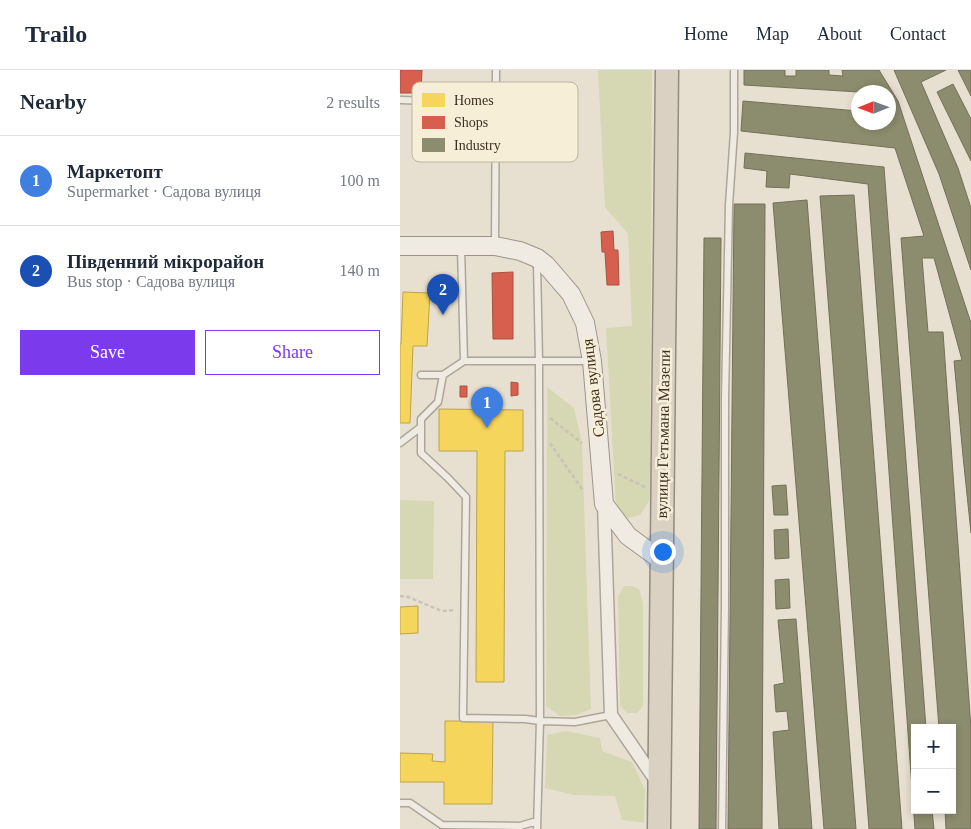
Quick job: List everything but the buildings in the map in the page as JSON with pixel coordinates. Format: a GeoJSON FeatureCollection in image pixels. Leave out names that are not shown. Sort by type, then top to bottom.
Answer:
{"type":"FeatureCollection","features":[{"type":"Feature","properties":{"kind":"highway","name":"вулиця Гетьмана Мазепи"},"geometry":{"type":"LineString","coordinates":[[659,829],[667,70]]}},
{"type":"Feature","properties":{"kind":"street","name":"Садова вулиця"},"geometry":{"type":"LineString","coordinates":[[400,246],[495,246],[520,251],[537,258],[546,265],[571,294],[584,323],[592,361],[604,504]]}},
{"type":"Feature","properties":{"kind":"street"},"geometry":{"type":"LineString","coordinates":[[604,504],[628,536],[661,560]]}},
{"type":"Feature","properties":{"kind":"street"},"geometry":{"type":"LineString","coordinates":[[604,504],[611,715],[660,785]]}},
{"type":"Feature","properties":{"kind":"lane"},"geometry":{"type":"LineString","coordinates":[[722,829],[728,205],[734,132],[734,70]]}},
{"type":"Feature","properties":{"kind":"lane"},"geometry":{"type":"LineString","coordinates":[[495,162],[495,246]]}},
{"type":"Feature","properties":{"kind":"lane"},"geometry":{"type":"LineString","coordinates":[[461,246],[464,361]]}},
{"type":"Feature","properties":{"kind":"lane"},"geometry":{"type":"LineString","coordinates":[[537,258],[540,721],[537,829]]}},
{"type":"Feature","properties":{"kind":"lane"},"geometry":{"type":"LineString","coordinates":[[421,375],[444,375],[464,361],[592,361]]}},
{"type":"Feature","properties":{"kind":"lane"},"geometry":{"type":"LineString","coordinates":[[444,375],[438,402],[421,419],[421,453],[466,497],[463,718],[574,722],[611,715]]}},
{"type":"Feature","properties":{"kind":"lane"},"geometry":{"type":"LineString","coordinates":[[400,442],[421,427]]}},
{"type":"Feature","properties":{"kind":"lane"},"geometry":{"type":"LineString","coordinates":[[400,803],[410,803],[442,825],[520,826],[537,821]]}},
{"type":"Feature","properties":{"kind":"path"},"geometry":{"type":"LineString","coordinates":[[547,416],[582,443]]}},
{"type":"Feature","properties":{"kind":"path"},"geometry":{"type":"LineString","coordinates":[[548,436],[550,442],[582,489]]}},
{"type":"Feature","properties":{"kind":"path"},"geometry":{"type":"LineString","coordinates":[[615,472],[650,489]]}},
{"type":"Feature","properties":{"kind":"path"},"geometry":{"type":"LineString","coordinates":[[400,596],[408,597],[442,611],[464,610]]}},
{"type":"Feature","properties":{"kind":"green space"},"geometry":{"type":"Polygon","coordinates":[[[598,70],[652,70],[650,489],[649,501],[640,515],[628,518],[616,508],[606,328],[632,326],[628,234],[605,207],[598,70]]]}},
{"type":"Feature","properties":{"kind":"green space"},"geometry":{"type":"Polygon","coordinates":[[[547,387],[574,408],[582,443],[591,709],[576,715],[560,716],[546,706],[547,387]]]}},
{"type":"Feature","properties":{"kind":"green space"},"geometry":{"type":"Polygon","coordinates":[[[400,500],[434,501],[433,579],[400,579],[400,500]]]}},
{"type":"Feature","properties":{"kind":"green space"},"geometry":{"type":"Polygon","coordinates":[[[624,586],[632,586],[639,589],[643,603],[643,706],[637,713],[627,713],[620,706],[618,596],[624,586]]]}},
{"type":"Feature","properties":{"kind":"green space"},"geometry":{"type":"Polygon","coordinates":[[[566,731],[600,738],[602,751],[632,762],[645,790],[644,823],[622,820],[615,796],[574,795],[545,788],[547,735],[566,731]]]}},
{"type":"Feature","properties":{"kind":"place","name":"Південний мікрорайон"},"geometry":{"type":"Point","coordinates":[443,315]}},
{"type":"Feature","properties":{"kind":"place","name":"Маркетопт"},"geometry":{"type":"Point","coordinates":[487,428]}}]}
